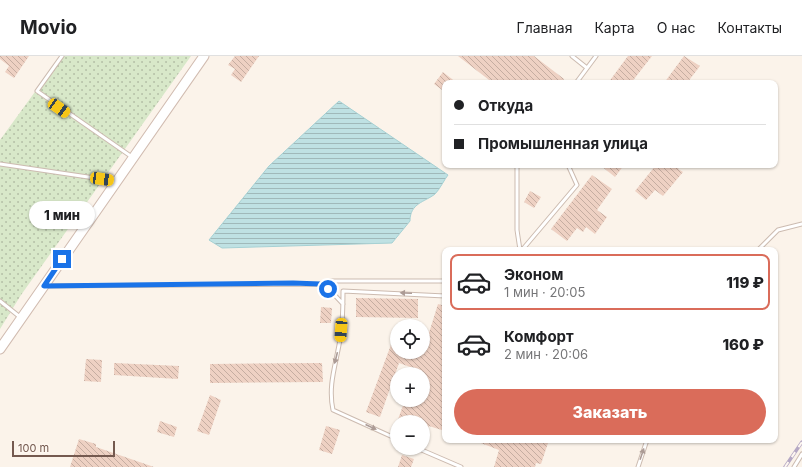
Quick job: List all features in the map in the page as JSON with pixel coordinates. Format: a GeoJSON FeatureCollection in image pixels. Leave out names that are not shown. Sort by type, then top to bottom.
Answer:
{"type":"FeatureCollection","features":[{"type":"Feature","properties":{"kind":"street"},"geometry":{"type":"LineString","coordinates":[[0,349],[204,56]]}},
{"type":"Feature","properties":{"kind":"lane"},"geometry":{"type":"LineString","coordinates":[[62,56],[37,92],[133,158]]}},
{"type":"Feature","properties":{"kind":"lane"},"geometry":{"type":"LineString","coordinates":[[572,56],[587,68]]}},
{"type":"Feature","properties":{"kind":"lane"},"geometry":{"type":"LineString","coordinates":[[578,80],[596,56]]}},
{"type":"Feature","properties":{"kind":"lane"},"geometry":{"type":"LineString","coordinates":[[0,164],[117,181]]}},
{"type":"Feature","properties":{"kind":"lane"},"geometry":{"type":"LineString","coordinates":[[517,168],[517,230],[520,247]]}},
{"type":"Feature","properties":{"kind":"lane"},"geometry":{"type":"LineString","coordinates":[[524,247],[577,185],[569,168]]}},
{"type":"Feature","properties":{"kind":"lane"},"geometry":{"type":"LineString","coordinates":[[761,247],[778,230],[802,224]]}},
{"type":"Feature","properties":{"kind":"lane"},"geometry":{"type":"LineString","coordinates":[[44,286],[320,284],[330,282],[442,281]]}},
{"type":"Feature","properties":{"kind":"lane"},"geometry":{"type":"LineString","coordinates":[[320,284],[328,289],[343,304]]}},
{"type":"Feature","properties":{"kind":"lane"},"geometry":{"type":"LineString","coordinates":[[390,436],[333,410],[330,398],[332,374],[340,344],[343,291],[442,296]]}},
{"type":"Feature","properties":{"kind":"lane"},"geometry":{"type":"LineString","coordinates":[[0,300],[22,318]]}},
{"type":"Feature","properties":{"kind":"lane"},"geometry":{"type":"LineString","coordinates":[[638,467],[646,443]]}},
{"type":"Feature","properties":{"kind":"lane"},"geometry":{"type":"LineString","coordinates":[[430,454],[461,467]]}},
{"type":"Feature","properties":{"kind":"lane"},"geometry":{"type":"LineString","coordinates":[[794,467],[802,454]]}},
{"type":"Feature","properties":{"kind":"green space"},"geometry":{"type":"Polygon","coordinates":[[[61,56],[191,56],[21,295],[0,329],[0,140],[61,56]]]}},
{"type":"Feature","properties":{"kind":"water"},"geometry":{"type":"Polygon","coordinates":[[[339,101],[448,175],[435,194],[412,210],[410,221],[392,243],[222,248],[209,240],[269,166],[339,101]]]}},
{"type":"Feature","properties":{"kind":"building"},"geometry":{"type":"Polygon","coordinates":[[[0,56],[29,56],[14,78],[5,72],[9,66],[0,59],[0,56]]]}},
{"type":"Feature","properties":{"kind":"building"},"geometry":{"type":"Polygon","coordinates":[[[235,56],[259,56],[241,82],[231,75],[235,69],[228,65],[235,56]]]}},
{"type":"Feature","properties":{"kind":"building"},"geometry":{"type":"Polygon","coordinates":[[[458,56],[534,56],[564,79],[563,80],[489,80],[458,56]]]}},
{"type":"Feature","properties":{"kind":"building"},"geometry":{"type":"Polygon","coordinates":[[[628,56],[652,56],[633,80],[610,80],[628,56]]]}},
{"type":"Feature","properties":{"kind":"building"},"geometry":{"type":"Polygon","coordinates":[[[684,56],[700,66],[689,80],[666,80],[684,56]]]}},
{"type":"Feature","properties":{"kind":"building"},"geometry":{"type":"Polygon","coordinates":[[[443,72],[453,80],[442,80],[442,90],[434,84],[443,72]]]}},
{"type":"Feature","properties":{"kind":"building"},"geometry":{"type":"Polygon","coordinates":[[[604,168],[622,168],[615,177],[604,168]]]}},
{"type":"Feature","properties":{"kind":"building"},"geometry":{"type":"Polygon","coordinates":[[[654,168],[679,168],[678,169],[683,172],[663,196],[655,190],[646,200],[635,191],[654,168]]]}},
{"type":"Feature","properties":{"kind":"building"},"geometry":{"type":"Polygon","coordinates":[[[592,175],[612,189],[597,210],[607,217],[595,234],[586,227],[583,232],[577,228],[567,241],[551,229],[592,175]]]}},
{"type":"Feature","properties":{"kind":"building"},"geometry":{"type":"Polygon","coordinates":[[[530,191],[541,197],[534,208],[524,202],[530,191]]]}},
{"type":"Feature","properties":{"kind":"building"},"geometry":{"type":"Polygon","coordinates":[[[356,298],[418,299],[418,318],[356,317],[356,298]]]}},
{"type":"Feature","properties":{"kind":"building"},"geometry":{"type":"Polygon","coordinates":[[[438,304],[442,305],[442,430],[430,426],[430,415],[400,415],[402,407],[430,407],[430,367],[410,367],[399,363],[398,367],[390,367],[390,389],[380,417],[366,412],[390,347],[390,359],[430,359],[430,330],[438,304]]]}},
{"type":"Feature","properties":{"kind":"building"},"geometry":{"type":"Polygon","coordinates":[[[321,307],[332,308],[331,323],[320,323],[321,307]]]}},
{"type":"Feature","properties":{"kind":"building"},"geometry":{"type":"Polygon","coordinates":[[[86,359],[102,360],[101,382],[84,381],[86,359]]]}},
{"type":"Feature","properties":{"kind":"building"},"geometry":{"type":"Polygon","coordinates":[[[114,363],[179,366],[178,379],[114,375],[114,363]]]}},
{"type":"Feature","properties":{"kind":"building"},"geometry":{"type":"Polygon","coordinates":[[[322,363],[323,382],[210,383],[210,364],[322,363]]]}},
{"type":"Feature","properties":{"kind":"building"},"geometry":{"type":"Polygon","coordinates":[[[210,395],[221,400],[209,435],[197,431],[210,395]]]}},
{"type":"Feature","properties":{"kind":"building"},"geometry":{"type":"Polygon","coordinates":[[[160,421],[177,427],[174,437],[157,432],[160,421]]]}},
{"type":"Feature","properties":{"kind":"building"},"geometry":{"type":"Polygon","coordinates":[[[326,426],[340,430],[332,454],[319,450],[326,426]]]}},
{"type":"Feature","properties":{"kind":"building"},"geometry":{"type":"Polygon","coordinates":[[[79,439],[96,444],[96,447],[154,467],[70,467],[79,439]]]}},
{"type":"Feature","properties":{"kind":"building"},"geometry":{"type":"Polygon","coordinates":[[[481,443],[548,443],[541,464],[536,463],[535,467],[494,467],[499,450],[481,443]]]}},
{"type":"Feature","properties":{"kind":"building"},"geometry":{"type":"Polygon","coordinates":[[[402,455],[414,459],[411,467],[398,467],[402,455]]]}},
{"type":"Feature","properties":{"kind":"railway"},"geometry":{"type":"LineString","coordinates":[[785,467],[802,442]]}},
{"type":"Feature","properties":{"kind":"route"},"geometry":{"type":"LineString","coordinates":[[62,259],[44,286],[293,283],[320,284],[328,289]]}}]}
